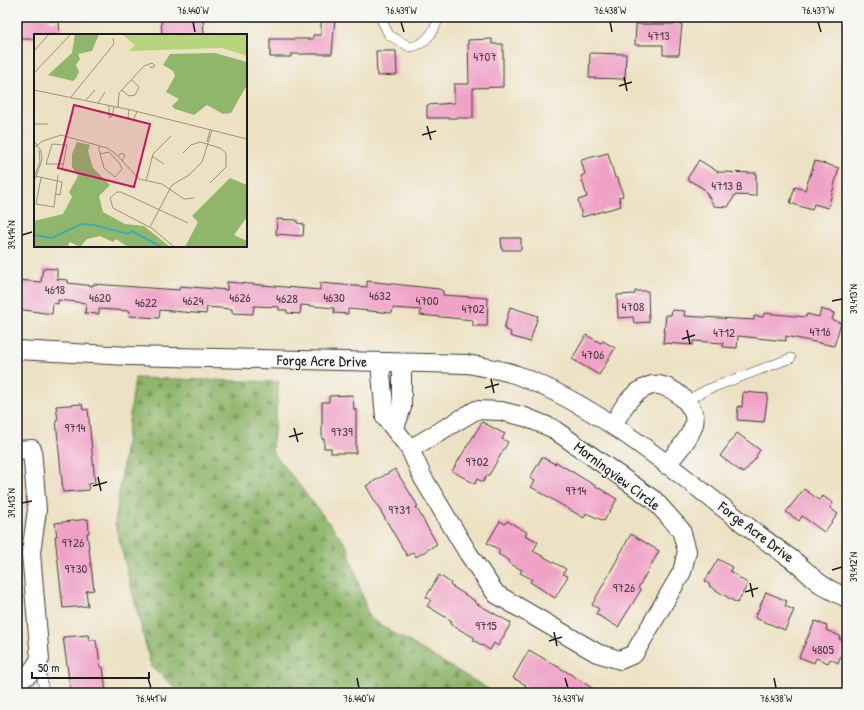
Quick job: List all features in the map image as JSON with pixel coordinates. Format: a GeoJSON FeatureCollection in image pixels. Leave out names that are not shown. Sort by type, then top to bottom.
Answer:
{"type":"FeatureCollection","features":[{"type":"Feature","properties":{"kind":"street","name":"Forge Acre Drive"},"geometry":{"type":"LineString","coordinates":[[17,350],[130,356],[467,364],[516,375],[573,401],[613,426],[795,562],[819,583],[847,598]]}},
{"type":"Feature","properties":{"kind":"street","name":"Morningview Circle"},"geometry":{"type":"LineString","coordinates":[[380,363],[384,417],[395,428],[410,449],[423,478],[468,553],[496,594],[597,654],[620,660],[634,654],[682,572],[687,551],[680,530],[654,500],[552,428],[526,417],[501,411],[476,410],[410,449]]}},
{"type":"Feature","properties":{"kind":"street"},"geometry":{"type":"LineString","coordinates":[[395,428],[402,408],[402,363]]}},
{"type":"Feature","properties":{"kind":"street"},"geometry":{"type":"LineString","coordinates":[[613,426],[628,399],[649,386],[657,385],[668,388],[686,401],[694,417],[694,423],[688,436],[666,465]]}},
{"type":"Feature","properties":{"kind":"street"},"geometry":{"type":"LineString","coordinates":[[17,450],[32,449],[37,510],[31,553],[40,659],[32,672],[22,679],[17,679]]}},
{"type":"Feature","properties":{"kind":"lane"},"geometry":{"type":"LineString","coordinates":[[380,17],[389,35],[410,47],[424,43],[436,27],[439,17]]}},
{"type":"Feature","properties":{"kind":"lane"},"geometry":{"type":"LineString","coordinates":[[686,401],[706,390],[790,358]]}},
{"type":"Feature","properties":{"kind":"lane"},"geometry":{"type":"LineString","coordinates":[[40,659],[44,693]]}},
{"type":"Feature","properties":{"kind":"green space"},"geometry":{"type":"Polygon","coordinates":[[[135,378],[279,382],[272,451],[347,546],[369,618],[495,693],[181,693],[151,666],[115,523],[135,378]]]}},
{"type":"Feature","properties":{"kind":"building"},"geometry":{"type":"Polygon","coordinates":[[[17,17],[49,17],[49,21],[59,21],[60,34],[34,34],[34,39],[17,39],[17,17]]]}},
{"type":"Feature","properties":{"kind":"building"},"geometry":{"type":"Polygon","coordinates":[[[161,17],[203,17],[204,34],[162,34],[161,17]]]}},
{"type":"Feature","properties":{"kind":"building"},"geometry":{"type":"Polygon","coordinates":[[[321,17],[335,17],[332,54],[291,54],[291,57],[270,57],[270,39],[313,39],[313,35],[321,35],[321,17]]]}},
{"type":"Feature","properties":{"kind":"building"},"geometry":{"type":"Polygon","coordinates":[[[636,24],[682,24],[679,55],[663,55],[663,45],[635,45],[636,24]]]}},
{"type":"Feature","properties":{"kind":"building"},"geometry":{"type":"Polygon","coordinates":[[[492,39],[492,44],[503,44],[503,87],[473,88],[473,118],[427,118],[427,105],[454,103],[454,84],[469,84],[468,40],[492,39]]]}},
{"type":"Feature","properties":{"kind":"building"},"geometry":{"type":"Polygon","coordinates":[[[376,51],[396,51],[397,75],[377,76],[376,51]]]}},
{"type":"Feature","properties":{"kind":"building"},"geometry":{"type":"Polygon","coordinates":[[[590,53],[626,54],[625,79],[589,78],[590,53]]]}},
{"type":"Feature","properties":{"kind":"building"},"geometry":{"type":"Polygon","coordinates":[[[608,153],[615,178],[618,178],[623,196],[619,197],[621,206],[582,217],[578,200],[587,197],[581,176],[585,174],[581,160],[608,153]]]}},
{"type":"Feature","properties":{"kind":"building"},"geometry":{"type":"Polygon","coordinates":[[[699,160],[718,172],[756,173],[756,196],[735,195],[728,207],[714,206],[704,189],[687,179],[699,160]]]}},
{"type":"Feature","properties":{"kind":"building"},"geometry":{"type":"Polygon","coordinates":[[[815,161],[839,168],[828,208],[814,204],[812,210],[790,203],[795,187],[805,190],[815,161]]]}},
{"type":"Feature","properties":{"kind":"building"},"geometry":{"type":"Polygon","coordinates":[[[277,219],[297,220],[297,223],[304,224],[303,236],[276,234],[277,219]]]}},
{"type":"Feature","properties":{"kind":"building"},"geometry":{"type":"Polygon","coordinates":[[[501,238],[521,238],[521,250],[502,250],[501,238]]]}},
{"type":"Feature","properties":{"kind":"building"},"geometry":{"type":"Polygon","coordinates":[[[43,268],[57,269],[57,279],[68,280],[68,283],[93,286],[93,284],[179,290],[180,286],[227,290],[227,282],[320,290],[320,283],[367,287],[367,281],[439,289],[443,291],[443,295],[488,298],[487,326],[473,326],[473,320],[420,315],[421,310],[393,308],[392,313],[348,309],[348,314],[334,313],[334,308],[301,305],[300,314],[287,313],[287,310],[279,310],[279,307],[254,306],[253,314],[232,313],[232,309],[207,307],[206,314],[160,310],[159,318],[129,316],[130,311],[99,309],[99,314],[85,313],[86,303],[58,300],[58,304],[53,303],[52,314],[17,309],[17,280],[41,282],[43,268]]]}},
{"type":"Feature","properties":{"kind":"building"},"geometry":{"type":"Polygon","coordinates":[[[635,291],[648,291],[649,322],[634,323],[633,317],[618,318],[617,295],[635,294],[635,291]]]}},
{"type":"Feature","properties":{"kind":"building"},"geometry":{"type":"Polygon","coordinates":[[[510,307],[538,316],[530,342],[510,336],[511,332],[504,329],[510,307]]]}},
{"type":"Feature","properties":{"kind":"building"},"geometry":{"type":"Polygon","coordinates":[[[821,309],[834,313],[832,320],[841,323],[834,346],[786,336],[786,341],[738,336],[737,348],[723,347],[723,343],[693,341],[693,345],[663,343],[666,315],[671,315],[672,310],[685,311],[684,316],[754,320],[754,316],[763,317],[764,313],[806,317],[807,314],[819,317],[821,309]]]}},
{"type":"Feature","properties":{"kind":"building"},"geometry":{"type":"Polygon","coordinates":[[[586,335],[601,343],[603,341],[615,348],[599,375],[572,359],[586,335]]]}},
{"type":"Feature","properties":{"kind":"building"},"geometry":{"type":"Polygon","coordinates":[[[743,392],[768,394],[764,422],[737,420],[738,406],[742,407],[743,392]]]}},
{"type":"Feature","properties":{"kind":"building"},"geometry":{"type":"Polygon","coordinates":[[[353,395],[354,410],[356,409],[356,453],[331,453],[331,448],[324,448],[324,439],[322,439],[322,402],[329,402],[329,396],[353,395]]]}},
{"type":"Feature","properties":{"kind":"building"},"geometry":{"type":"Polygon","coordinates":[[[82,404],[83,410],[88,409],[95,483],[88,484],[89,490],[63,492],[56,406],[82,404]]]}},
{"type":"Feature","properties":{"kind":"building"},"geometry":{"type":"Polygon","coordinates":[[[482,422],[505,434],[502,439],[508,442],[489,475],[487,475],[483,482],[477,479],[475,484],[452,471],[482,422]]]}},
{"type":"Feature","properties":{"kind":"building"},"geometry":{"type":"Polygon","coordinates":[[[737,433],[760,450],[756,456],[757,457],[743,473],[720,456],[737,433]]]}},
{"type":"Feature","properties":{"kind":"building"},"geometry":{"type":"Polygon","coordinates":[[[542,457],[555,464],[556,462],[617,499],[604,521],[586,513],[584,518],[531,487],[535,481],[530,478],[542,457]]]}},
{"type":"Feature","properties":{"kind":"building"},"geometry":{"type":"Polygon","coordinates":[[[395,469],[418,506],[416,507],[437,544],[416,557],[413,552],[407,556],[366,486],[395,469]]]}},
{"type":"Feature","properties":{"kind":"building"},"geometry":{"type":"Polygon","coordinates":[[[804,489],[819,500],[823,496],[833,503],[830,508],[838,514],[824,532],[802,516],[799,521],[786,512],[804,489]]]}},
{"type":"Feature","properties":{"kind":"building"},"geometry":{"type":"Polygon","coordinates":[[[88,519],[89,533],[87,533],[94,590],[86,591],[88,606],[63,608],[55,536],[57,536],[55,523],[88,519]]]}},
{"type":"Feature","properties":{"kind":"building"},"geometry":{"type":"Polygon","coordinates":[[[500,521],[505,524],[507,521],[527,532],[525,535],[538,542],[533,551],[566,569],[563,574],[568,576],[555,598],[530,582],[532,579],[520,573],[522,570],[509,563],[510,561],[498,554],[500,550],[487,543],[500,521]]]}},
{"type":"Feature","properties":{"kind":"building"},"geometry":{"type":"Polygon","coordinates":[[[631,534],[659,551],[638,588],[641,590],[618,627],[596,614],[599,609],[592,605],[631,534]]]}},
{"type":"Feature","properties":{"kind":"building"},"geometry":{"type":"Polygon","coordinates":[[[718,559],[732,567],[730,571],[748,584],[737,603],[709,586],[710,585],[705,581],[718,559]]]}},
{"type":"Feature","properties":{"kind":"building"},"geometry":{"type":"Polygon","coordinates":[[[439,575],[451,583],[450,585],[475,601],[474,602],[511,623],[498,646],[494,643],[490,650],[473,640],[475,638],[450,624],[452,621],[427,606],[431,600],[426,597],[439,575]]]}},
{"type":"Feature","properties":{"kind":"building"},"geometry":{"type":"Polygon","coordinates":[[[766,592],[787,601],[785,606],[794,610],[785,630],[755,618],[766,592]]]}},
{"type":"Feature","properties":{"kind":"building"},"geometry":{"type":"Polygon","coordinates":[[[815,621],[827,626],[826,630],[840,636],[839,639],[846,642],[838,663],[830,659],[828,663],[816,658],[814,663],[799,657],[815,621]]]}},
{"type":"Feature","properties":{"kind":"building"},"geometry":{"type":"Polygon","coordinates":[[[88,635],[89,640],[96,640],[100,667],[103,667],[106,693],[71,693],[63,637],[88,635]]]}},
{"type":"Feature","properties":{"kind":"building"},"geometry":{"type":"Polygon","coordinates":[[[529,650],[600,693],[535,693],[525,687],[526,685],[513,678],[529,650]]]}}]}
